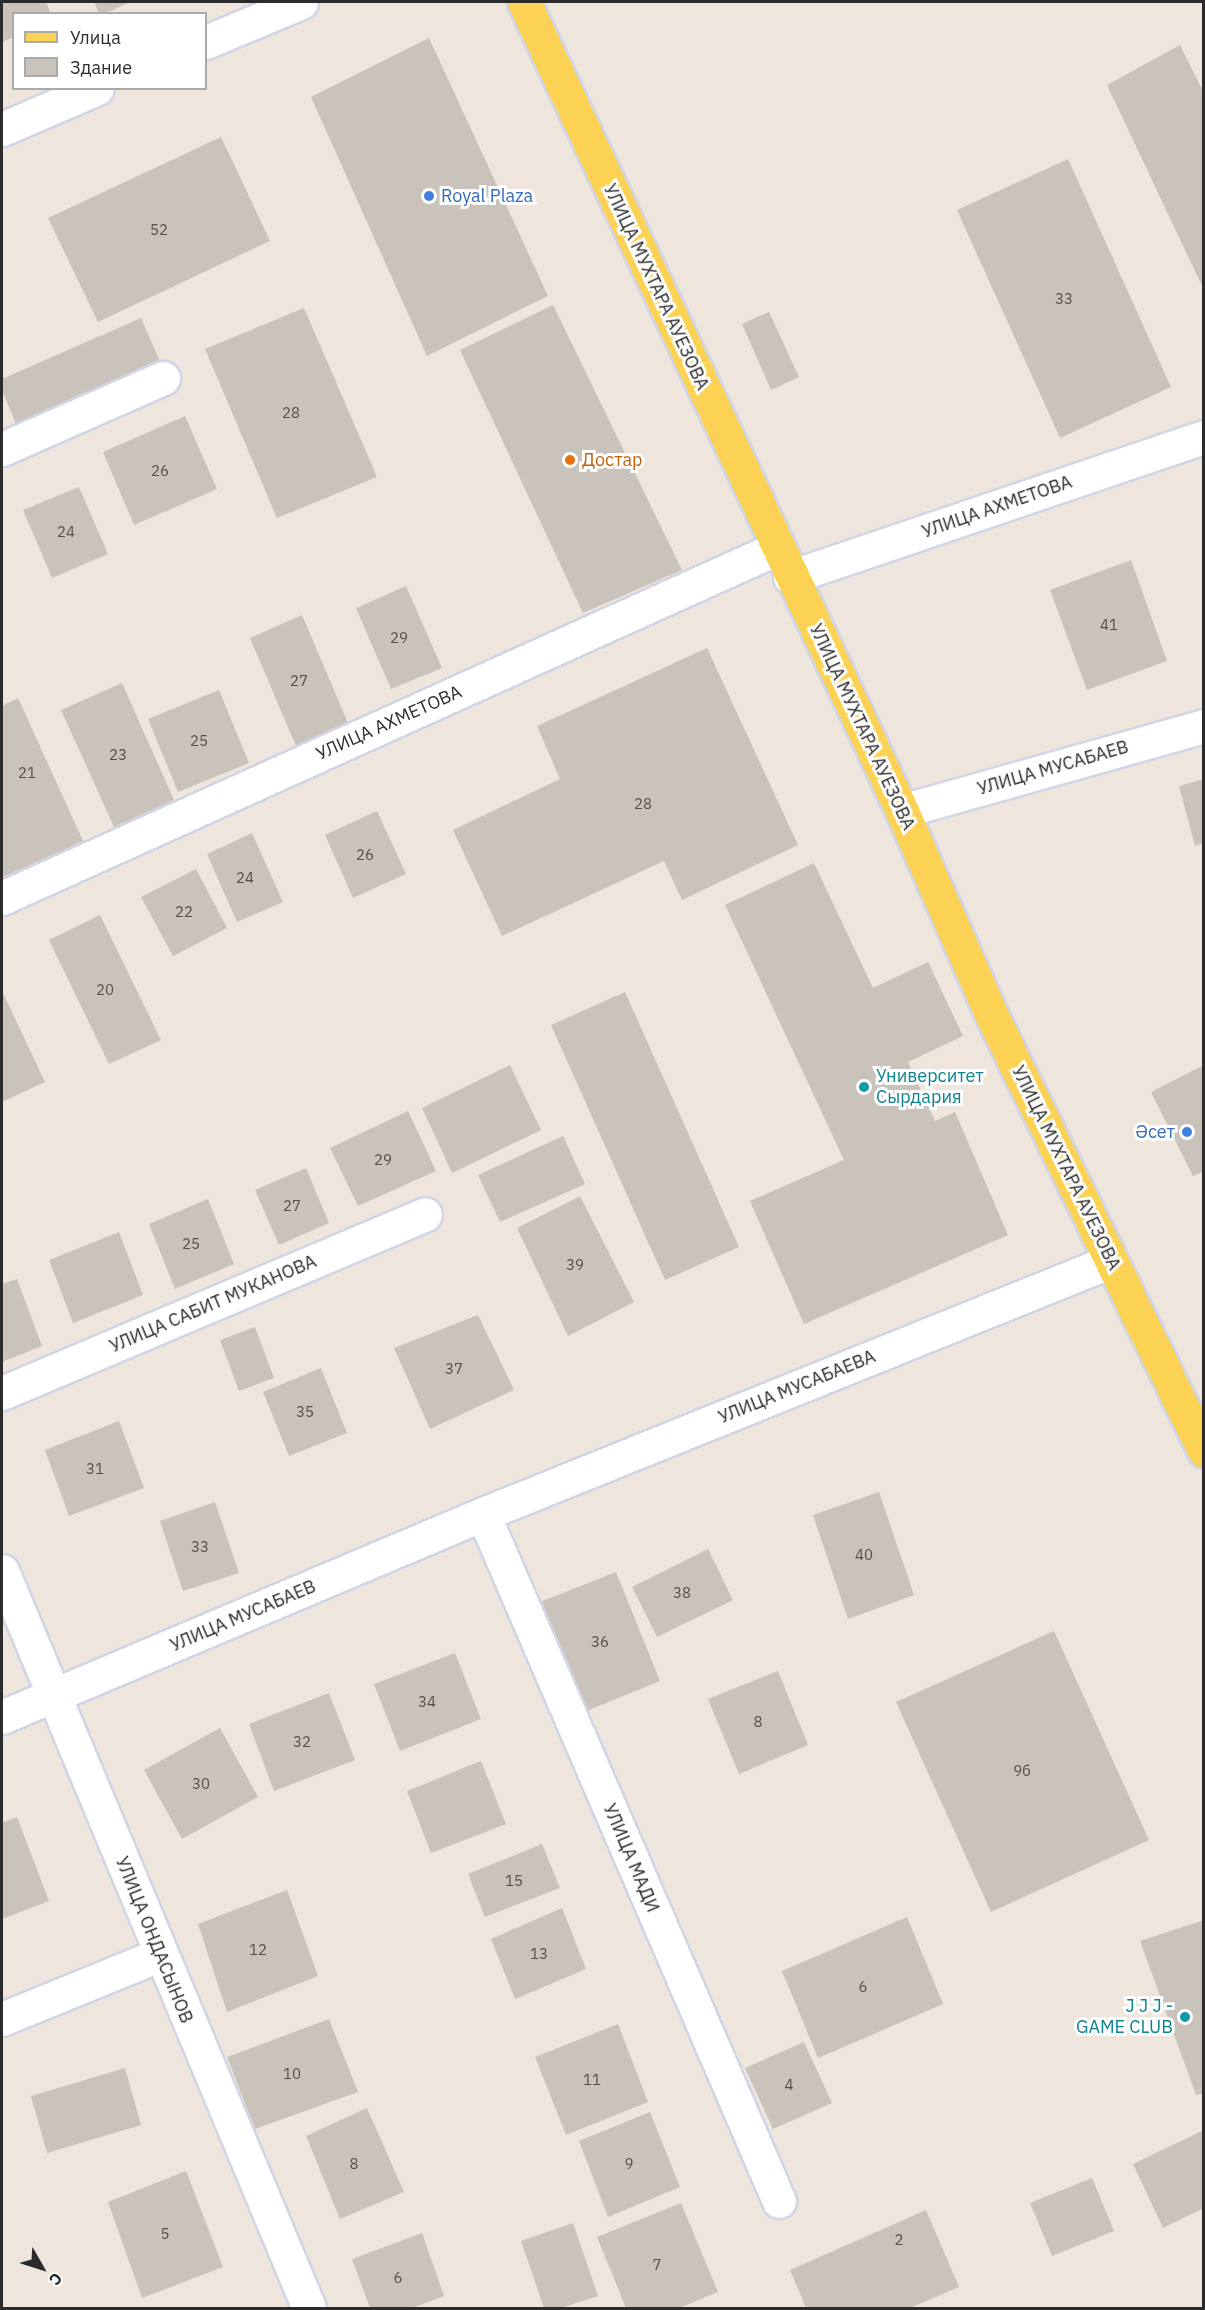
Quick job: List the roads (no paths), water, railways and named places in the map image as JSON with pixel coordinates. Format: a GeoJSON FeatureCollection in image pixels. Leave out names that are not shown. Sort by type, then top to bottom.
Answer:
{"type":"FeatureCollection","features":[{"type":"Feature","properties":{"kind":"main road","name":"УЛИЦА МУХТАРА АУЕЗОВА"},"geometry":{"type":"LineString","coordinates":[[524,2],[783,562],[902,810],[991,1014],[1203,1451]]}},
{"type":"Feature","properties":{"kind":"street"},"geometry":{"type":"LineString","coordinates":[[207,42],[301,2]]}},
{"type":"Feature","properties":{"kind":"street"},"geometry":{"type":"LineString","coordinates":[[2,129],[92,90]]}},
{"type":"Feature","properties":{"kind":"street"},"geometry":{"type":"LineString","coordinates":[[2,449],[163,378]]}},
{"type":"Feature","properties":{"kind":"street","name":"УЛИЦА АХМЕТОВА"},"geometry":{"type":"LineString","coordinates":[[2,898],[783,562],[1203,437]]}},
{"type":"Feature","properties":{"kind":"street","name":"УЛИЦА МУСАБАЕВ"},"geometry":{"type":"LineString","coordinates":[[902,810],[1203,726]]}},
{"type":"Feature","properties":{"kind":"street","name":"УЛИЦА САБИТ МУКАНОВА"},"geometry":{"type":"LineString","coordinates":[[2,1393],[425,1215]]}},
{"type":"Feature","properties":{"kind":"street","name":"УЛИЦА МУСАБАЕВА"},"geometry":{"type":"LineString","coordinates":[[483,1514],[1111,1261]]}},
{"type":"Feature","properties":{"kind":"street","name":"УЛИЦА МУСАБАЕВ"},"geometry":{"type":"LineString","coordinates":[[2,1717],[483,1514]]}},
{"type":"Feature","properties":{"kind":"street","name":"УЛИЦА МАДИ"},"geometry":{"type":"LineString","coordinates":[[483,1514],[779,2202]]}},
{"type":"Feature","properties":{"kind":"street","name":"УЛИЦА ОНДАСЫНОВ"},"geometry":{"type":"LineString","coordinates":[[2,1571],[159,1955],[309,2308]]}},
{"type":"Feature","properties":{"kind":"street"},"geometry":{"type":"LineString","coordinates":[[2,2019],[159,1955]]}},
{"type":"Feature","properties":{"kind":"place","name":"Royal Plaza"},"geometry":{"type":"Point","coordinates":[429,196]}},
{"type":"Feature","properties":{"kind":"place","name":"Достар"},"geometry":{"type":"Point","coordinates":[570,460]}},
{"type":"Feature","properties":{"kind":"place","name":"Университет Сырдария"},"geometry":{"type":"Point","coordinates":[864,1087]}},
{"type":"Feature","properties":{"kind":"place","name":"Әсет"},"geometry":{"type":"Point","coordinates":[1187,1132]}},
{"type":"Feature","properties":{"kind":"place","name":"J J J - GAME CLUB"},"geometry":{"type":"Point","coordinates":[1185,2017]}}]}
